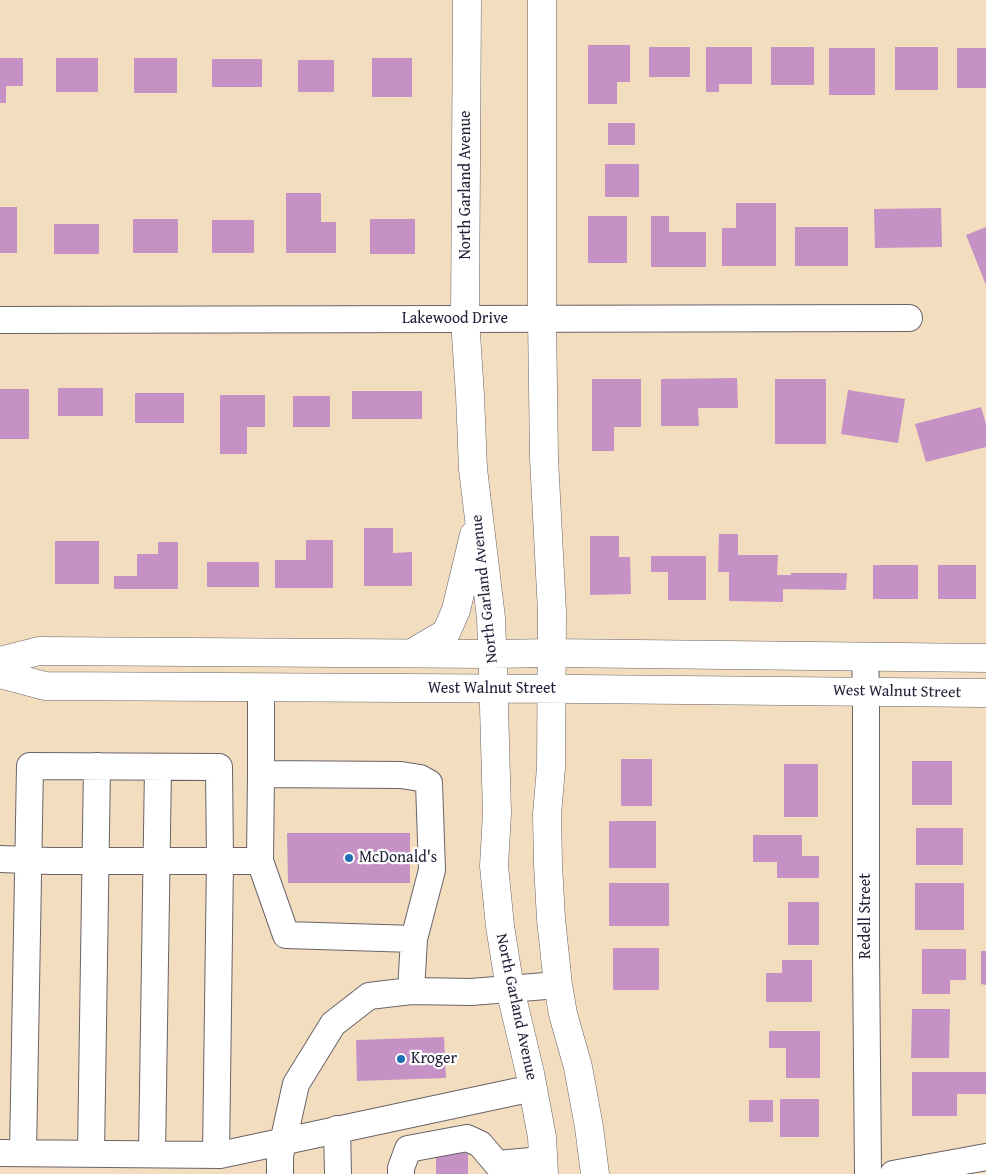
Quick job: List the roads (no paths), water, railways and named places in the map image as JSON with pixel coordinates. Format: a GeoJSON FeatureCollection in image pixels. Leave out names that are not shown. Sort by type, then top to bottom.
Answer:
{"type":"FeatureCollection","features":[{"type":"Feature","properties":{"kind":"main road","name":"North Garland Avenue"},"geometry":{"type":"LineString","coordinates":[[467,0],[465,319],[473,469],[491,618],[497,813],[494,866],[500,926],[510,989],[533,1088],[542,1137],[544,1167]]}},
{"type":"Feature","properties":{"kind":"main road"},"geometry":{"type":"LineString","coordinates":[[542,0],[544,458],[552,612],[551,768],[548,827],[551,919],[563,1014],[578,1067],[595,1174]]}},
{"type":"Feature","properties":{"kind":"main road"},"geometry":{"type":"LineString","coordinates":[[411,653],[446,633],[456,610],[478,516]]}},
{"type":"Feature","properties":{"kind":"main road"},"geometry":{"type":"LineString","coordinates":[[0,661],[39,651],[552,653],[986,658]]}},
{"type":"Feature","properties":{"kind":"main road","name":"West Walnut Street"},"geometry":{"type":"LineString","coordinates":[[0,674],[45,686],[986,693]]}},
{"type":"Feature","properties":{"kind":"street","name":"Lakewood Drive"},"geometry":{"type":"LineString","coordinates":[[0,320],[909,318]]}},
{"type":"Feature","properties":{"kind":"street","name":"Redell Street"},"geometry":{"type":"LineString","coordinates":[[866,657],[868,1174]]}},
{"type":"Feature","properties":{"kind":"street"},"geometry":{"type":"LineString","coordinates":[[261,688],[260,861],[286,935],[414,939]]}},
{"type":"Feature","properties":{"kind":"street"},"geometry":{"type":"LineString","coordinates":[[216,1155],[220,861],[219,767],[30,766],[28,860],[11,1153],[216,1155],[533,1088]]}},
{"type":"Feature","properties":{"kind":"street"},"geometry":{"type":"LineString","coordinates":[[91,1153],[97,766]]}},
{"type":"Feature","properties":{"kind":"street"},"geometry":{"type":"LineString","coordinates":[[152,1154],[158,767]]}},
{"type":"Feature","properties":{"kind":"street"},"geometry":{"type":"LineString","coordinates":[[261,774],[401,775],[420,778],[429,783],[432,870],[414,939],[411,991]]}},
{"type":"Feature","properties":{"kind":"street"},"geometry":{"type":"LineString","coordinates":[[0,859],[260,861]]}},
{"type":"Feature","properties":{"kind":"street"},"geometry":{"type":"LineString","coordinates":[[280,1174],[280,1156],[296,1084],[333,1024],[370,996],[411,991],[471,992],[558,985]]}},
{"type":"Feature","properties":{"kind":"street"},"geometry":{"type":"LineString","coordinates":[[337,1129],[338,1174]]}},
{"type":"Feature","properties":{"kind":"street"},"geometry":{"type":"LineString","coordinates":[[401,1174],[401,1168],[408,1149],[467,1138],[480,1144],[497,1169],[544,1167]]}},
{"type":"Feature","properties":{"kind":"street"},"geometry":{"type":"LineString","coordinates":[[893,1174],[986,1157]]}},
{"type":"Feature","properties":{"kind":"place","name":"McDonald's"},"geometry":{"type":"Point","coordinates":[349,858]}},
{"type":"Feature","properties":{"kind":"place","name":"Kroger"},"geometry":{"type":"Point","coordinates":[401,1059]}}]}
